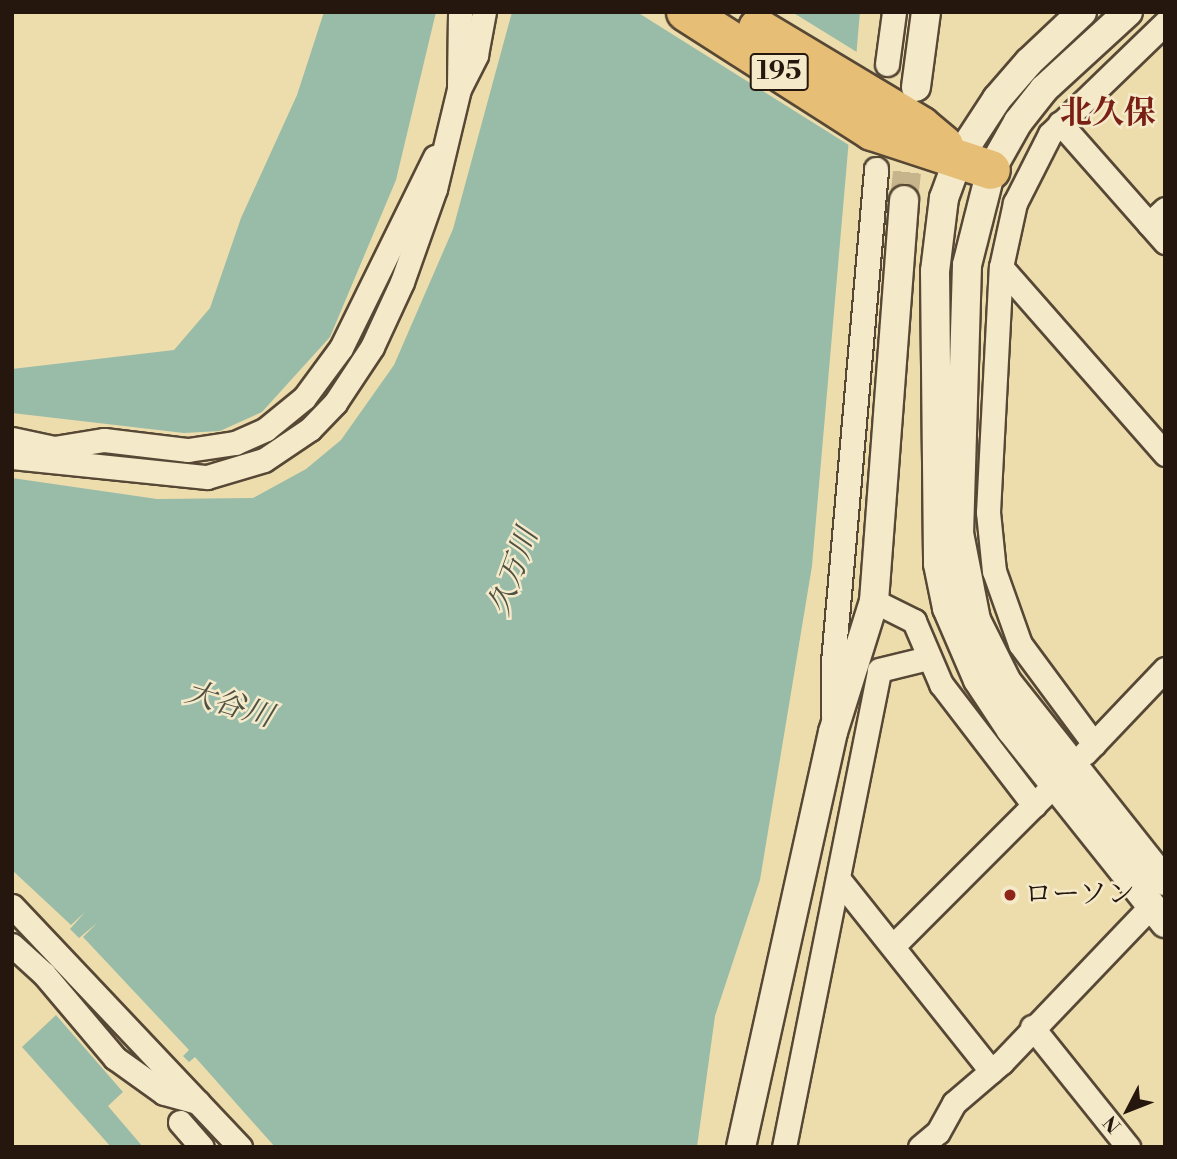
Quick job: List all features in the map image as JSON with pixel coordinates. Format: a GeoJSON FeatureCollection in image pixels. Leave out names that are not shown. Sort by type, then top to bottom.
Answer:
{"type":"FeatureCollection","features":[{"type":"Feature","properties":{"kind":"highway","name":"195"},"geometry":{"type":"LineString","coordinates":[[685,12],[878,98]]}},
{"type":"Feature","properties":{"kind":"highway","name":"195"},"geometry":{"type":"LineString","coordinates":[[732,12],[878,98],[975,164]]}},
{"type":"Feature","properties":{"kind":"street"},"geometry":{"type":"LineString","coordinates":[[459,89],[460,12]]}},
{"type":"Feature","properties":{"kind":"street"},"geometry":{"type":"LineString","coordinates":[[12,457],[207,477],[246,468],[284,449],[335,402],[372,347],[418,242],[459,89],[476,55],[484,12]]}},
{"type":"Feature","properties":{"kind":"street"},"geometry":{"type":"LineString","coordinates":[[878,98],[894,12]]}},
{"type":"Feature","properties":{"kind":"street"},"geometry":{"type":"LineString","coordinates":[[916,87],[926,12]]}},
{"type":"Feature","properties":{"kind":"street"},"geometry":{"type":"LineString","coordinates":[[936,1142],[954,1103],[991,1072],[1032,1027],[1160,907],[1064,774],[987,648],[961,560],[967,265],[975,164],[1017,74],[1082,12]]}},
{"type":"Feature","properties":{"kind":"street"},"geometry":{"type":"LineString","coordinates":[[975,164],[1018,122],[1044,89],[1128,12]]}},
{"type":"Feature","properties":{"kind":"street"},"geometry":{"type":"LineString","coordinates":[[1094,744],[1020,644],[994,571],[988,512],[1002,267],[1010,219],[1021,186],[1060,123],[1165,23]]}},
{"type":"Feature","properties":{"kind":"street"},"geometry":{"type":"LineString","coordinates":[[1060,123],[1157,216],[1165,242]]}},
{"type":"Feature","properties":{"kind":"street"},"geometry":{"type":"LineString","coordinates":[[12,439],[54,448],[104,440],[196,449],[235,443],[278,421],[314,386],[348,337],[445,140]]}},
{"type":"Feature","properties":{"kind":"street"},"geometry":{"type":"LineString","coordinates":[[832,732],[833,662],[876,169]]}},
{"type":"Feature","properties":{"kind":"street"},"geometry":{"type":"LineString","coordinates":[[741,1147],[832,732],[874,601],[904,200]]}},
{"type":"Feature","properties":{"kind":"street"},"geometry":{"type":"LineString","coordinates":[[1002,267],[1165,454]]}},
{"type":"Feature","properties":{"kind":"street"},"geometry":{"type":"LineString","coordinates":[[874,601],[914,621],[941,684],[1034,805]]}},
{"type":"Feature","properties":{"kind":"street"},"geometry":{"type":"LineString","coordinates":[[784,1147],[840,881],[879,670],[928,658]]}},
{"type":"Feature","properties":{"kind":"street"},"geometry":{"type":"LineString","coordinates":[[893,946],[1165,669]]}},
{"type":"Feature","properties":{"kind":"street"},"geometry":{"type":"LineString","coordinates":[[1064,774],[1165,881]]}},
{"type":"Feature","properties":{"kind":"street"},"geometry":{"type":"LineString","coordinates":[[840,881],[991,1072]]}},
{"type":"Feature","properties":{"kind":"street"},"geometry":{"type":"LineString","coordinates":[[12,906],[240,1147]]}},
{"type":"Feature","properties":{"kind":"street"},"geometry":{"type":"LineString","coordinates":[[12,944],[44,974],[115,1058],[164,1093],[199,1102]]}},
{"type":"Feature","properties":{"kind":"street"},"geometry":{"type":"LineString","coordinates":[[1032,1027],[1128,1147]]}},
{"type":"Feature","properties":{"kind":"street"},"geometry":{"type":"LineString","coordinates":[[180,1122],[202,1147]]}},
{"type":"Feature","properties":{"kind":"water"},"geometry":{"type":"Polygon","coordinates":[[[324,12],[436,12],[396,180],[330,337],[262,412],[220,431],[184,433],[12,413],[12,369],[174,350],[210,308],[241,218],[297,95],[324,12]]]}},
{"type":"Feature","properties":{"kind":"water"},"geometry":{"type":"Polygon","coordinates":[[[512,12],[860,12],[812,566],[760,880],[715,1016],[697,1147],[275,1147],[195,1057],[189,1062],[183,1056],[189,1050],[83,937],[97,923],[79,938],[70,929],[85,912],[71,925],[12,870],[12,478],[157,499],[253,498],[306,469],[341,440],[394,365],[453,229],[512,12]]]}},
{"type":"Feature","properties":{"kind":"water"},"geometry":{"type":"Polygon","coordinates":[[[56,1015],[123,1092],[108,1106],[143,1147],[111,1147],[22,1047],[56,1015]]]}},
{"type":"Feature","properties":{"kind":"pier"},"geometry":{"type":"Polygon","coordinates":[[[637,12],[792,12],[860,54],[852,147],[637,12]]]}},
{"type":"Feature","properties":{"kind":"tunnel"},"geometry":{"type":"LineString","coordinates":[[904,200],[912,126]]}},
{"type":"Feature","properties":{"kind":"place","name":"ローソン"},"geometry":{"type":"Point","coordinates":[1010,895]}},
{"type":"Feature","properties":{"kind":"district","name":"北久保"},"geometry":{"type":"Point","coordinates":[1108,113]}},
{"type":"Feature","properties":{"kind":"water label","name":"久万川"},"geometry":{"type":"Point","coordinates":[514,572]}},
{"type":"Feature","properties":{"kind":"water label","name":"大谷川"},"geometry":{"type":"Point","coordinates":[229,705]}}]}
